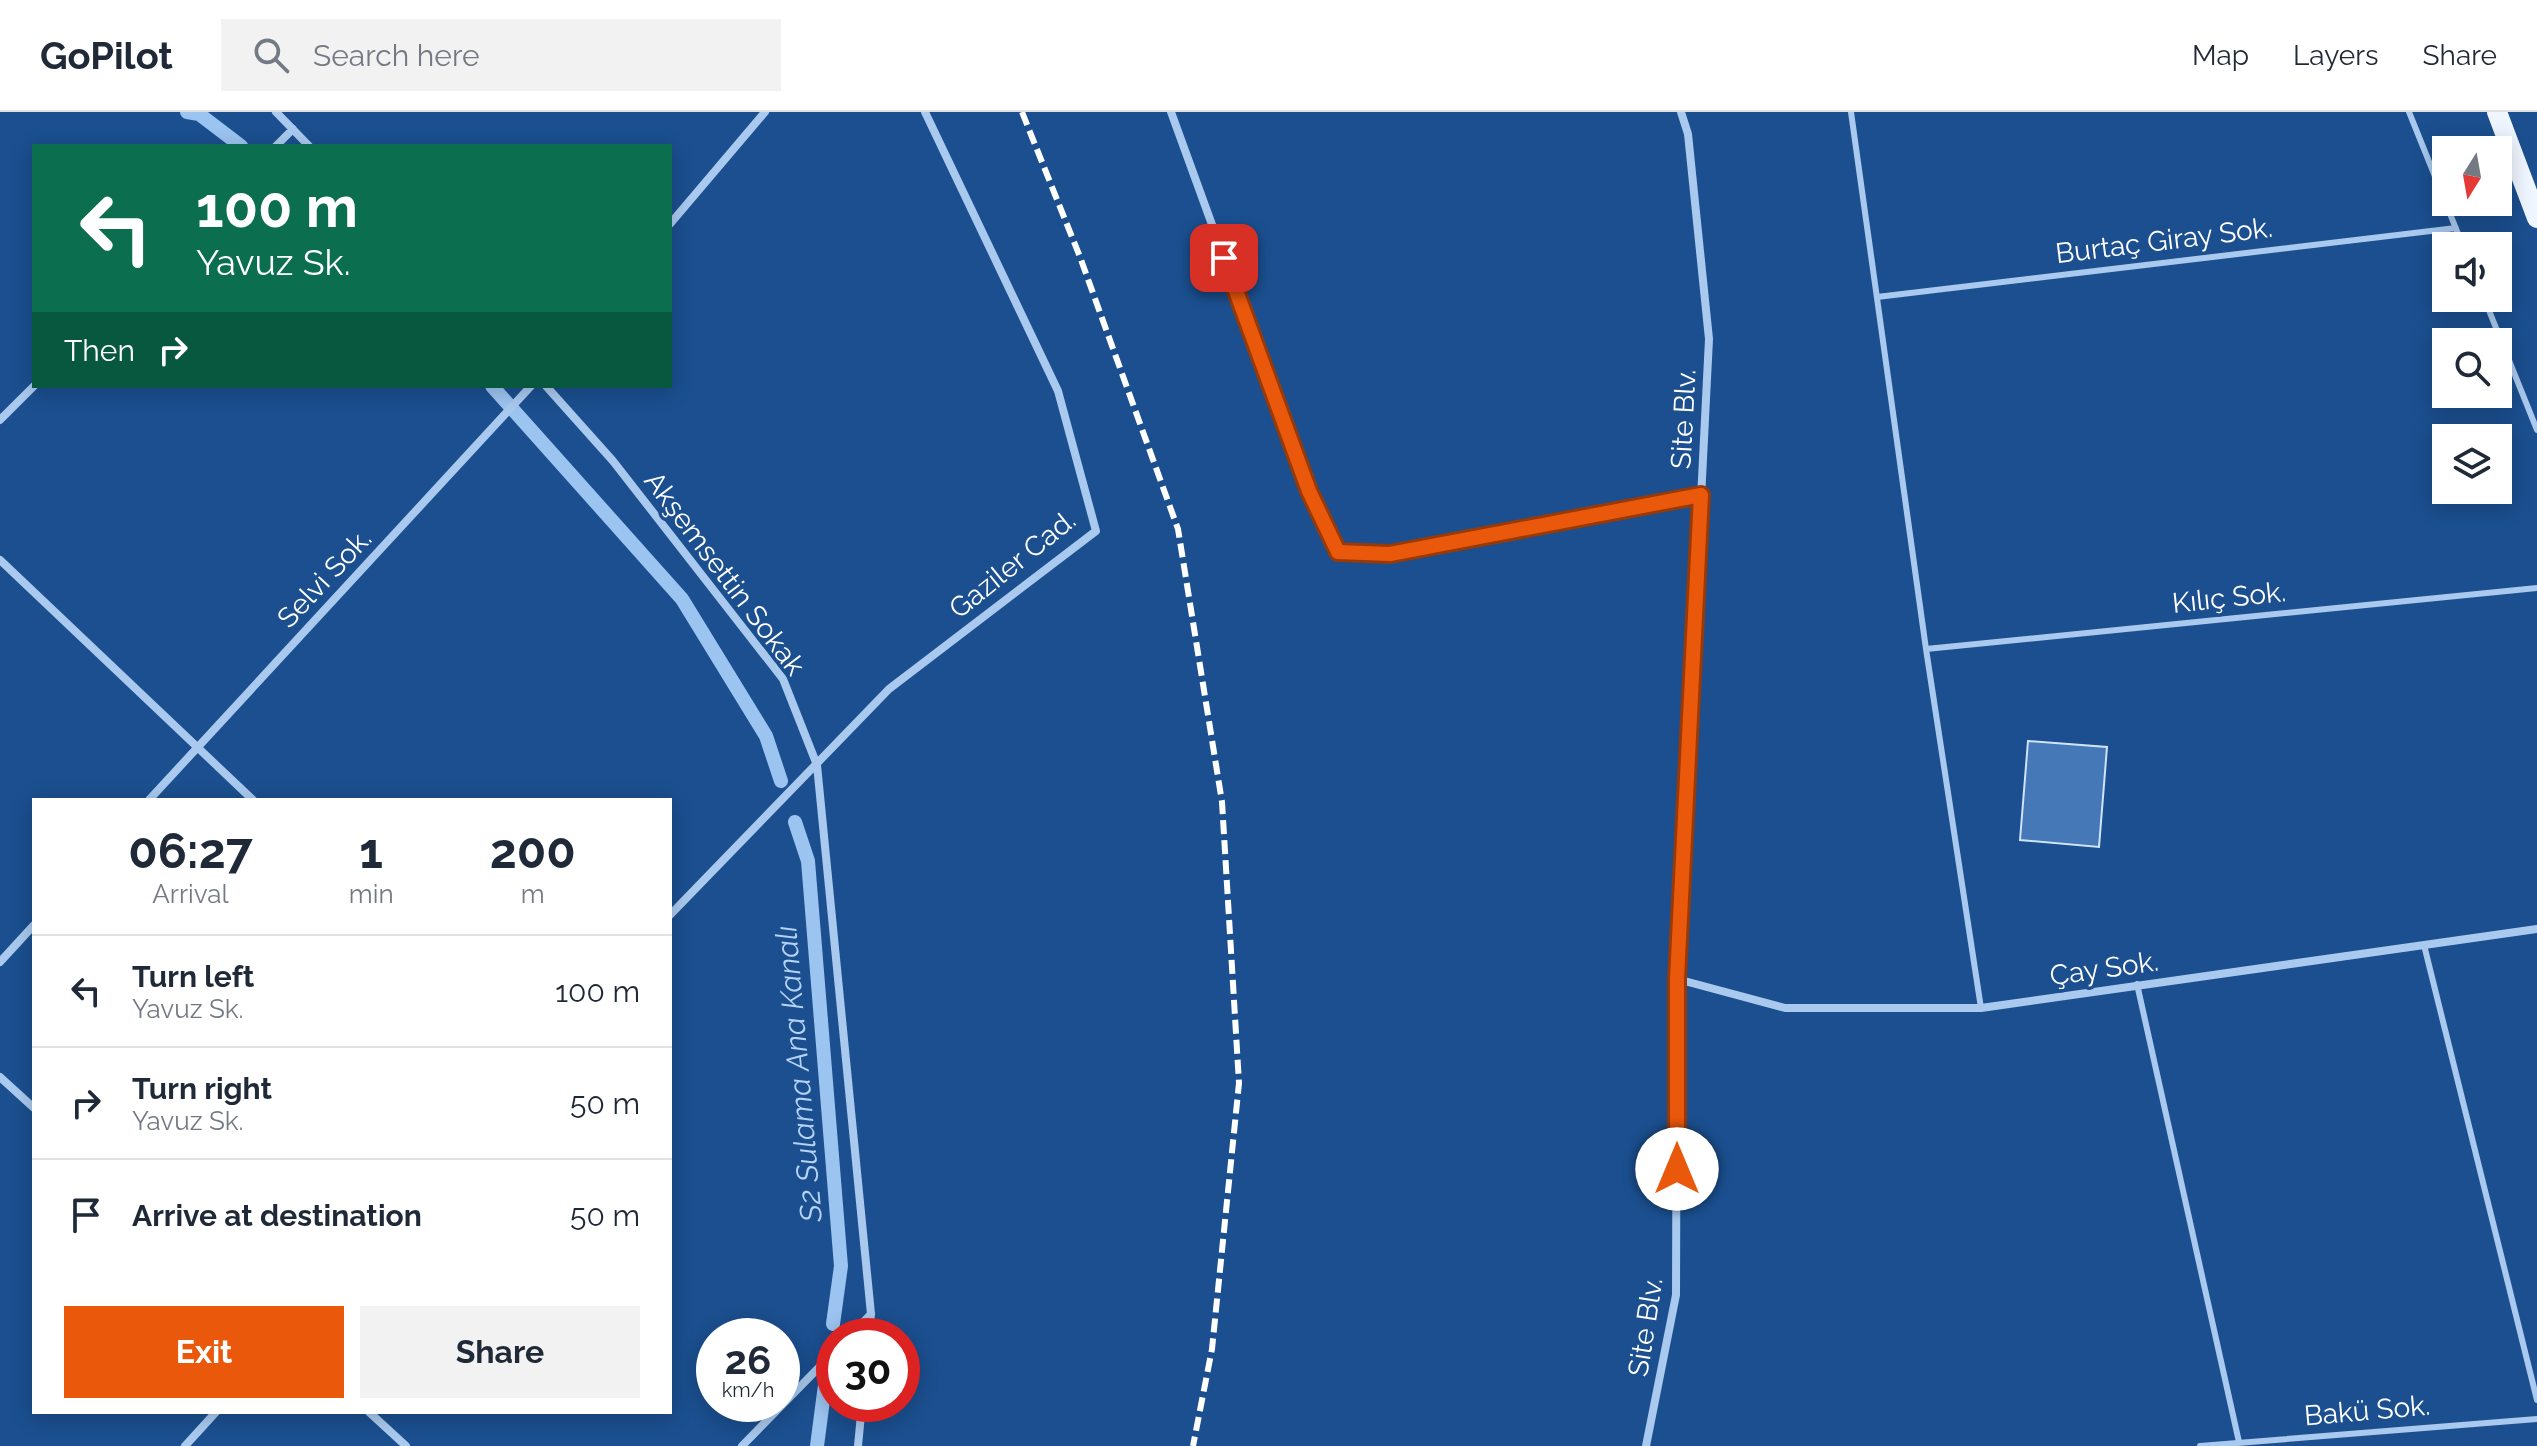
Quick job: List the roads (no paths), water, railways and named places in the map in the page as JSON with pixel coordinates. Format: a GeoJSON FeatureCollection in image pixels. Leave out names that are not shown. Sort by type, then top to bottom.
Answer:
{"type":"FeatureCollection","features":[{"type":"Feature","properties":{"kind":"main road"},"geometry":{"type":"LineString","coordinates":[[2497,112],[2537,218]]}},
{"type":"Feature","properties":{"kind":"street"},"geometry":{"type":"LineString","coordinates":[[276,112],[307,144]]}},
{"type":"Feature","properties":{"kind":"street"},"geometry":{"type":"LineString","coordinates":[[672,222],[765,112]]}},
{"type":"Feature","properties":{"kind":"street","name":"Gaziler Cad."},"geometry":{"type":"LineString","coordinates":[[672,913],[889,689],[1096,531],[1058,391],[925,112]]}},
{"type":"Feature","properties":{"kind":"street"},"geometry":{"type":"LineString","coordinates":[[1171,112],[1309,491],[1338,552],[1390,554],[1701,495]]}},
{"type":"Feature","properties":{"kind":"street","name":"Site Blv."},"geometry":{"type":"LineString","coordinates":[[1646,1446],[1676,1295],[1677,979],[1709,339],[1688,134],[1681,112]]}},
{"type":"Feature","properties":{"kind":"street"},"geometry":{"type":"LineString","coordinates":[[278,144],[293,129]]}},
{"type":"Feature","properties":{"kind":"street"},"geometry":{"type":"LineString","coordinates":[[0,420],[32,388]]}},
{"type":"Feature","properties":{"kind":"street","name":"Akşemsettin Sokak"},"geometry":{"type":"LineString","coordinates":[[548,388],[613,461],[783,679],[817,765],[871,1318]]}},
{"type":"Feature","properties":{"kind":"street","name":"Selvi Sok."},"geometry":{"type":"LineString","coordinates":[[151,798],[527,390]]}},
{"type":"Feature","properties":{"kind":"street"},"geometry":{"type":"LineString","coordinates":[[0,560],[251,798]]}},
{"type":"Feature","properties":{"kind":"street"},"geometry":{"type":"LineString","coordinates":[[0,962],[32,927]]}},
{"type":"Feature","properties":{"kind":"street","name":"Çay Sok."},"geometry":{"type":"LineString","coordinates":[[1677,979],[1785,1008],[1981,1008],[2537,929]]}},
{"type":"Feature","properties":{"kind":"street"},"geometry":{"type":"LineString","coordinates":[[0,1077],[32,1106]]}},
{"type":"Feature","properties":{"kind":"street"},"geometry":{"type":"LineString","coordinates":[[867,1318],[871,1314]]}},
{"type":"Feature","properties":{"kind":"street"},"geometry":{"type":"LineString","coordinates":[[742,1446],[816,1370]]}},
{"type":"Feature","properties":{"kind":"street"},"geometry":{"type":"LineString","coordinates":[[185,1446],[214,1414]]}},
{"type":"Feature","properties":{"kind":"street"},"geometry":{"type":"LineString","coordinates":[[371,1414],[406,1446]]}},
{"type":"Feature","properties":{"kind":"street"},"geometry":{"type":"LineString","coordinates":[[858,1446],[860,1422]]}},
{"type":"Feature","properties":{"kind":"lane"},"geometry":{"type":"LineString","coordinates":[[1851,112],[1926,649],[1981,1008]]}},
{"type":"Feature","properties":{"kind":"lane"},"geometry":{"type":"LineString","coordinates":[[2409,112],[2458,232]]}},
{"type":"Feature","properties":{"kind":"lane","name":"Burtaç Giray Sok."},"geometry":{"type":"LineString","coordinates":[[1877,297],[2456,228]]}},
{"type":"Feature","properties":{"kind":"lane"},"geometry":{"type":"LineString","coordinates":[[2490,312],[2537,430]]}},
{"type":"Feature","properties":{"kind":"lane","name":"Kılıç Sok."},"geometry":{"type":"LineString","coordinates":[[1926,649],[2537,588]]}},
{"type":"Feature","properties":{"kind":"lane"},"geometry":{"type":"LineString","coordinates":[[2424,945],[2537,1400]]}},
{"type":"Feature","properties":{"kind":"lane"},"geometry":{"type":"LineString","coordinates":[[2137,984],[2239,1442]]}},
{"type":"Feature","properties":{"kind":"lane","name":"Bakü Sok."},"geometry":{"type":"LineString","coordinates":[[2200,1446],[2537,1419]]}},
{"type":"Feature","properties":{"kind":"waterway","name":"S2 Sulama Ana Kanalı"},"geometry":{"type":"LineString","coordinates":[[187,112],[199,114],[238,144]]}},
{"type":"Feature","properties":{"kind":"waterway","name":"S2 Sulama Ana Kanalı"},"geometry":{"type":"LineString","coordinates":[[494,388],[682,599],[766,736],[781,781]]}},
{"type":"Feature","properties":{"kind":"waterway","name":"S2 Sulama Ana Kanalı"},"geometry":{"type":"LineString","coordinates":[[795,822],[808,861],[841,1266],[834,1318]]}},
{"type":"Feature","properties":{"kind":"waterway","name":"S2 Sulama Ana Kanalı"},"geometry":{"type":"LineString","coordinates":[[817,1446],[820,1422]]}},
{"type":"Feature","properties":{"kind":"railway"},"geometry":{"type":"LineString","coordinates":[[1022,112],[1080,257],[1178,529],[1222,802],[1239,1083],[1212,1349],[1193,1446]]}}]}
